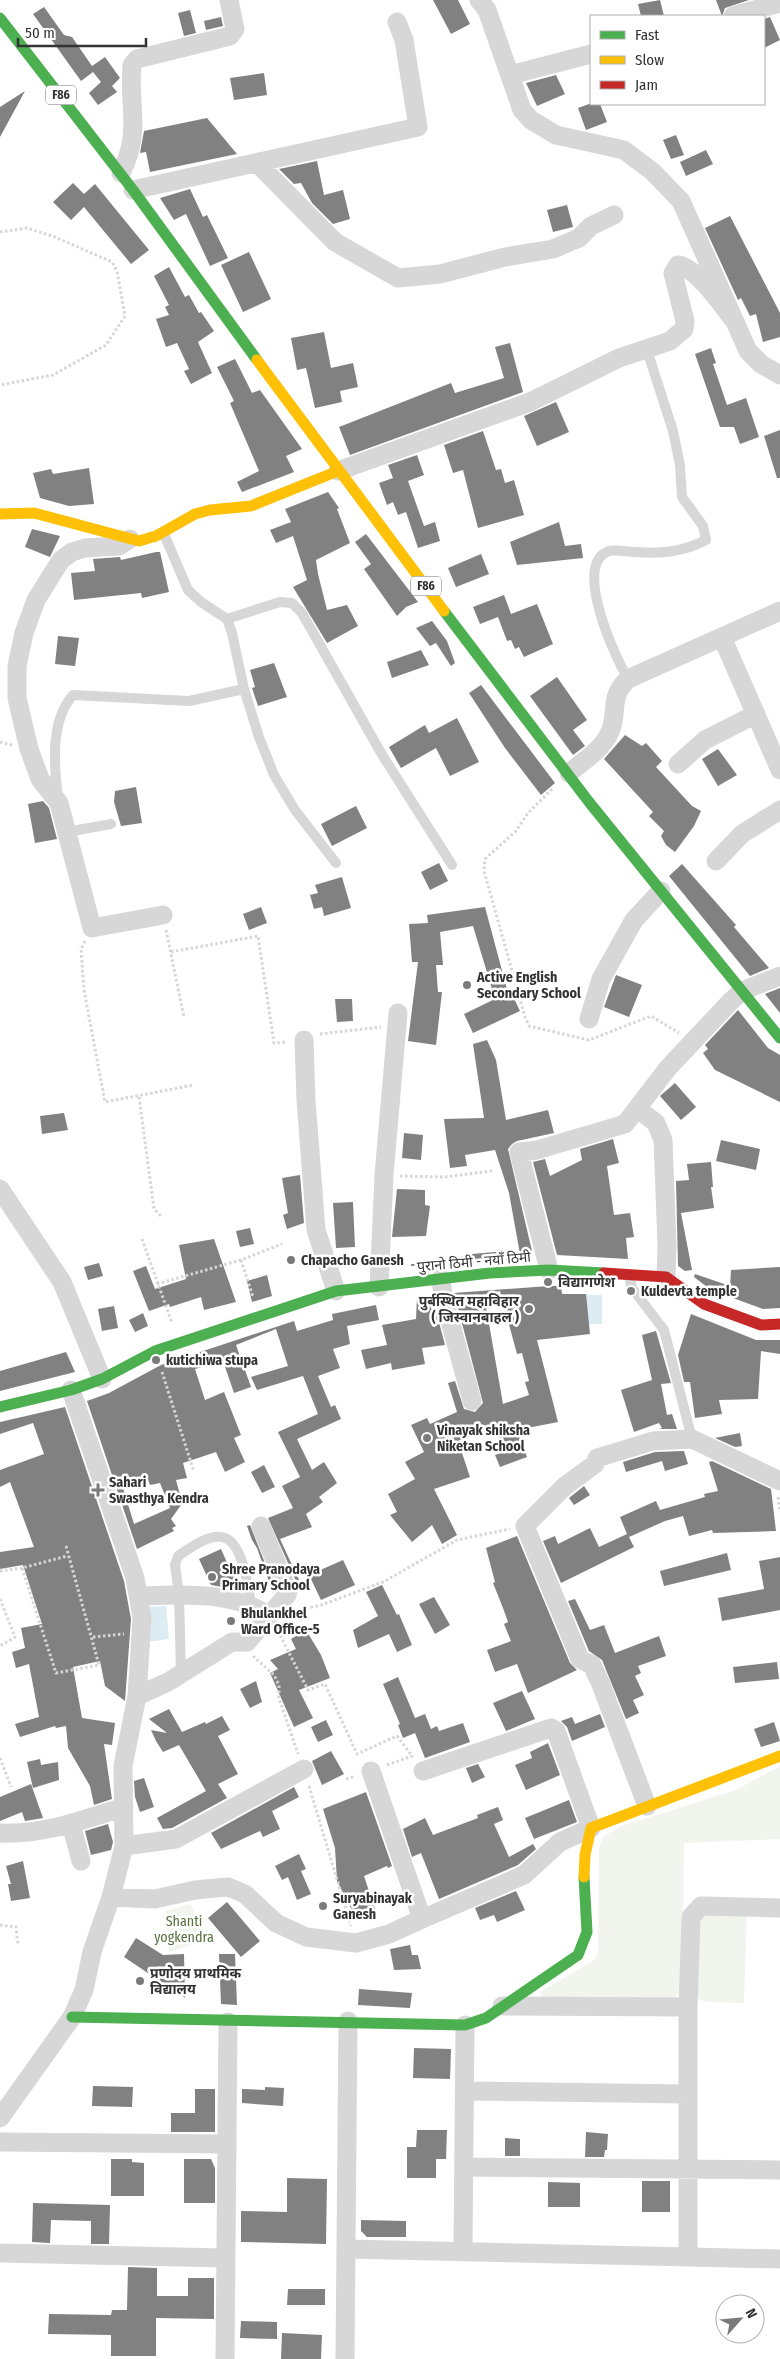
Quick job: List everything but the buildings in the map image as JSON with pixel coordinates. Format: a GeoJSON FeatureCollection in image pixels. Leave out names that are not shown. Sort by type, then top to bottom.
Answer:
{"type":"FeatureCollection","features":[{"type":"Feature","properties":{"kind":"main road","name":"F86"},"geometry":{"type":"LineString","coordinates":[[0,18],[133,190],[338,471],[569,773],[661,891],[780,1038]]}},
{"type":"Feature","properties":{"kind":"main road"},"geometry":{"type":"LineString","coordinates":[[0,514],[34,513],[130,539],[139,541],[150,540],[204,511],[240,509],[251,506],[338,471]]}},
{"type":"Feature","properties":{"kind":"main road","name":"पुरानो ठिमी - नयाँ ठिमी"},"geometry":{"type":"LineString","coordinates":[[0,1407],[71,1390],[102,1379],[155,1351],[336,1292],[490,1273],[549,1270],[666,1277]]}},
{"type":"Feature","properties":{"kind":"main road"},"geometry":{"type":"LineString","coordinates":[[666,1277],[704,1304],[761,1326],[780,1324]]}},
{"type":"Feature","properties":{"kind":"main road"},"geometry":{"type":"LineString","coordinates":[[72,2017],[228,2022],[348,2021],[465,2025],[486,2018],[578,1955],[585,1946],[587,1930],[585,1856],[591,1828],[647,1806],[736,1777],[780,1756]]}},
{"type":"Feature","properties":{"kind":"street"},"geometry":{"type":"LineString","coordinates":[[121,174],[131,154],[134,136],[132,65],[138,59],[230,36],[235,29],[229,0]]}},
{"type":"Feature","properties":{"kind":"street"},"geometry":{"type":"LineString","coordinates":[[479,0],[487,10],[522,110],[540,127],[556,135],[624,150],[638,159],[671,189],[681,201],[748,350],[761,364],[780,375]]}},
{"type":"Feature","properties":{"kind":"street"},"geometry":{"type":"LineString","coordinates":[[737,15],[780,3]]}},
{"type":"Feature","properties":{"kind":"street"},"geometry":{"type":"LineString","coordinates":[[133,190],[418,127],[404,40],[397,22]]}},
{"type":"Feature","properties":{"kind":"street"},"geometry":{"type":"LineString","coordinates":[[510,75],[590,54]]}},
{"type":"Feature","properties":{"kind":"street"},"geometry":{"type":"LineString","coordinates":[[257,162],[335,242],[398,278],[440,274],[505,257],[560,247],[579,238],[591,226],[614,215]]}},
{"type":"Feature","properties":{"kind":"street"},"geometry":{"type":"LineString","coordinates":[[338,471],[530,402],[580,376],[646,347],[670,341],[684,329],[685,321],[683,305],[673,273],[678,265],[684,266],[709,288],[732,318]]}},
{"type":"Feature","properties":{"kind":"street"},"geometry":{"type":"LineString","coordinates":[[130,539],[119,546],[85,548],[72,552],[61,560],[36,600],[24,633],[17,666],[17,698],[29,749],[40,779],[59,803],[92,928],[163,915]]}},
{"type":"Feature","properties":{"kind":"street"},"geometry":{"type":"LineString","coordinates":[[569,773],[602,745],[610,731],[616,694],[628,679],[780,611]]}},
{"type":"Feature","properties":{"kind":"street"},"geometry":{"type":"LineString","coordinates":[[722,636],[780,770]]}},
{"type":"Feature","properties":{"kind":"street"},"geometry":{"type":"LineString","coordinates":[[678,764],[705,740],[756,714]]}},
{"type":"Feature","properties":{"kind":"street"},"geometry":{"type":"LineString","coordinates":[[716,861],[747,830],[780,810]]}},
{"type":"Feature","properties":{"kind":"street"},"geometry":{"type":"LineString","coordinates":[[589,1019],[601,979],[634,920],[661,891]]}},
{"type":"Feature","properties":{"kind":"street"},"geometry":{"type":"LineString","coordinates":[[549,1270],[519,1152],[537,1150],[625,1124],[691,1041],[742,991],[780,976]]}},
{"type":"Feature","properties":{"kind":"street"},"geometry":{"type":"LineString","coordinates":[[379,1287],[384,1175],[398,1019]]}},
{"type":"Feature","properties":{"kind":"street"},"geometry":{"type":"LineString","coordinates":[[304,1040],[306,1100],[316,1230],[336,1292]]}},
{"type":"Feature","properties":{"kind":"street"},"geometry":{"type":"LineString","coordinates":[[638,1109],[656,1123],[662,1140],[667,1245],[666,1277]]}},
{"type":"Feature","properties":{"kind":"street"},"geometry":{"type":"LineString","coordinates":[[0,1189],[62,1282],[102,1379]]}},
{"type":"Feature","properties":{"kind":"street"},"geometry":{"type":"LineString","coordinates":[[441,1279],[472,1400]]}},
{"type":"Feature","properties":{"kind":"street"},"geometry":{"type":"LineString","coordinates":[[1,2116],[72,2017],[84,1990],[92,1952],[111,1897],[124,1846],[123,1766],[137,1696],[142,1633],[138,1596],[135,1578],[71,1390]]}},
{"type":"Feature","properties":{"kind":"street"},"geometry":{"type":"LineString","coordinates":[[647,1806],[600,1682],[592,1666],[580,1659],[525,1526],[565,1486],[595,1464],[598,1458],[653,1441],[692,1439],[780,1481]]}},
{"type":"Feature","properties":{"kind":"street"},"geometry":{"type":"LineString","coordinates":[[137,1696],[168,1682],[232,1642],[247,1642],[272,1621],[288,1591],[261,1526]]}},
{"type":"Feature","properties":{"kind":"street"},"geometry":{"type":"LineString","coordinates":[[138,1596],[205,1596],[251,1606],[272,1621]]}},
{"type":"Feature","properties":{"kind":"street"},"geometry":{"type":"LineString","coordinates":[[111,1897],[155,1899],[195,1890],[228,1887],[245,1894],[276,1923],[306,1937],[356,1943],[389,1934],[524,1875],[560,1842],[591,1828],[556,1731],[551,1728],[424,1770]]}},
{"type":"Feature","properties":{"kind":"street"},"geometry":{"type":"LineString","coordinates":[[124,1846],[176,1839],[304,1769]]}},
{"type":"Feature","properties":{"kind":"street"},"geometry":{"type":"LineString","coordinates":[[372,1771],[422,1919]]}},
{"type":"Feature","properties":{"kind":"street"},"geometry":{"type":"LineString","coordinates":[[0,1833],[26,1834],[71,1824],[124,1807]]}},
{"type":"Feature","properties":{"kind":"street"},"geometry":{"type":"LineString","coordinates":[[71,1824],[81,1861]]}},
{"type":"Feature","properties":{"kind":"street"},"geometry":{"type":"LineString","coordinates":[[688,2256],[688,2007],[691,1917],[695,1910],[701,1906],[780,1908]]}},
{"type":"Feature","properties":{"kind":"street"},"geometry":{"type":"LineString","coordinates":[[502,2006],[688,2007]]}},
{"type":"Feature","properties":{"kind":"street"},"geometry":{"type":"LineString","coordinates":[[345,2359],[348,2021]]}},
{"type":"Feature","properties":{"kind":"street"},"geometry":{"type":"LineString","coordinates":[[225,2359],[228,2022]]}},
{"type":"Feature","properties":{"kind":"street"},"geometry":{"type":"LineString","coordinates":[[463,2250],[465,2025]]}},
{"type":"Feature","properties":{"kind":"street"},"geometry":{"type":"LineString","coordinates":[[465,2091],[688,2094]]}},
{"type":"Feature","properties":{"kind":"street"},"geometry":{"type":"LineString","coordinates":[[0,2142],[227,2144]]}},
{"type":"Feature","properties":{"kind":"street"},"geometry":{"type":"LineString","coordinates":[[464,2167],[780,2170]]}},
{"type":"Feature","properties":{"kind":"street"},"geometry":{"type":"LineString","coordinates":[[346,2249],[463,2250],[780,2259]]}},
{"type":"Feature","properties":{"kind":"street"},"geometry":{"type":"LineString","coordinates":[[0,2253],[225,2258]]}},
{"type":"Feature","properties":{"kind":"lane"},"geometry":{"type":"LineString","coordinates":[[628,679],[610,641],[596,596],[593,571],[598,558],[610,550],[664,554],[695,546],[706,540],[703,526],[682,497],[680,465],[673,432],[646,347]]}},
{"type":"Feature","properties":{"kind":"lane"},"geometry":{"type":"LineString","coordinates":[[163,533],[188,590],[201,602],[227,619],[244,689],[259,737],[274,775],[295,810],[336,863]]}},
{"type":"Feature","properties":{"kind":"lane"},"geometry":{"type":"LineString","coordinates":[[227,619],[280,602],[292,603],[302,613],[381,752],[452,865]]}},
{"type":"Feature","properties":{"kind":"lane"},"geometry":{"type":"LineString","coordinates":[[59,803],[54,769],[56,737],[67,702],[73,695],[189,701],[244,689]]}},
{"type":"Feature","properties":{"kind":"lane"},"geometry":{"type":"LineString","coordinates":[[67,832],[112,824]]}},
{"type":"Feature","properties":{"kind":"lane"},"geometry":{"type":"LineString","coordinates":[[629,1275],[632,1288],[664,1330],[692,1439]]}},
{"type":"Feature","properties":{"kind":"lane"},"geometry":{"type":"LineString","coordinates":[[181,1674],[179,1595],[175,1565],[178,1556],[211,1538],[222,1537],[235,1547],[246,1572],[251,1606]]}},
{"type":"Feature","properties":{"kind":"path"},"geometry":{"type":"LineString","coordinates":[[0,232],[27,228],[55,237],[112,262],[117,271],[125,316],[106,346],[53,375],[0,385]]}},
{"type":"Feature","properties":{"kind":"path"},"geometry":{"type":"LineString","coordinates":[[569,773],[528,813],[516,831],[486,859],[484,871],[524,1017],[529,1026],[589,1040],[651,1016],[691,1041]]}},
{"type":"Feature","properties":{"kind":"path"},"geometry":{"type":"LineString","coordinates":[[163,915],[184,1017]]}},
{"type":"Feature","properties":{"kind":"path"},"geometry":{"type":"LineString","coordinates":[[92,928],[80,949],[84,990],[105,1102],[140,1097],[194,1085]]}},
{"type":"Feature","properties":{"kind":"path"},"geometry":{"type":"LineString","coordinates":[[171,952],[258,936],[274,1043],[304,1040],[322,1033],[398,1019]]}},
{"type":"Feature","properties":{"kind":"path"},"geometry":{"type":"LineString","coordinates":[[140,1097],[154,1209],[161,1216]]}},
{"type":"Feature","properties":{"kind":"path"},"geometry":{"type":"LineString","coordinates":[[384,1175],[444,1177],[492,1171]]}},
{"type":"Feature","properties":{"kind":"path"},"geometry":{"type":"LineString","coordinates":[[142,1239],[179,1343]]}},
{"type":"Feature","properties":{"kind":"path"},"geometry":{"type":"LineString","coordinates":[[157,1284],[241,1260],[282,1244]]}},
{"type":"Feature","properties":{"kind":"path"},"geometry":{"type":"LineString","coordinates":[[241,1260],[259,1316]]}},
{"type":"Feature","properties":{"kind":"path"},"geometry":{"type":"LineString","coordinates":[[155,1351],[194,1472]]}},
{"type":"Feature","properties":{"kind":"path"},"geometry":{"type":"LineString","coordinates":[[287,1613],[321,1605],[383,1582],[457,1540],[525,1526]]}},
{"type":"Feature","properties":{"kind":"path"},"geometry":{"type":"LineString","coordinates":[[22,1568],[56,1673],[99,1665],[93,1637],[66,1546]]}},
{"type":"Feature","properties":{"kind":"path"},"geometry":{"type":"LineString","coordinates":[[0,1570],[22,1568],[68,1556]]}},
{"type":"Feature","properties":{"kind":"path"},"geometry":{"type":"LineString","coordinates":[[0,1599],[15,1637],[0,1646]]}},
{"type":"Feature","properties":{"kind":"path"},"geometry":{"type":"LineString","coordinates":[[272,1621],[308,1690],[325,1684],[357,1754],[398,1736],[424,1770]]}},
{"type":"Feature","properties":{"kind":"path"},"geometry":{"type":"LineString","coordinates":[[93,1637],[142,1633]]}},
{"type":"Feature","properties":{"kind":"path"},"geometry":{"type":"LineString","coordinates":[[0,1758],[11,1786]]}},
{"type":"Feature","properties":{"kind":"path"},"geometry":{"type":"LineString","coordinates":[[0,1925],[16,1927],[18,1944]]}},
{"type":"Feature","properties":{"kind":"green space"},"geometry":{"type":"Polygon","coordinates":[[[780,1766],[780,1839],[684,1843],[682,1991],[673,1999],[544,1999],[540,1992],[593,1961],[598,1954],[599,1848],[603,1837],[621,1826],[736,1790],[780,1766]]]}},
{"type":"Feature","properties":{"kind":"green space","name":"Shanti yogkendra"},"geometry":{"type":"Polygon","coordinates":[[[190,1904],[207,1940],[169,1952],[166,1911],[190,1904]]]}},
{"type":"Feature","properties":{"kind":"green space"},"geometry":{"type":"Polygon","coordinates":[[[705,1913],[747,1915],[744,2003],[705,2002],[697,1998],[698,1920],[705,1913]]]}},
{"type":"Feature","properties":{"kind":"shaded area"},"geometry":{"type":"Polygon","coordinates":[[[567,1294],[602,1295],[602,1324],[573,1325],[567,1294]]]}},
{"type":"Feature","properties":{"kind":"shaded area"},"geometry":{"type":"Polygon","coordinates":[[[166,1606],[169,1639],[146,1642],[143,1607],[166,1606]]]}},
{"type":"Feature","properties":{"kind":"traffic: fast"},"geometry":{"type":"LineString","coordinates":[[0,18],[133,190],[257,360]]}},
{"type":"Feature","properties":{"kind":"traffic: fast"},"geometry":{"type":"LineString","coordinates":[[444,611],[589,802],[780,1038]]}},
{"type":"Feature","properties":{"kind":"traffic: fast"},"geometry":{"type":"LineString","coordinates":[[0,1407],[71,1390],[102,1379],[155,1351],[336,1291],[490,1273],[549,1270],[604,1273]]}},
{"type":"Feature","properties":{"kind":"traffic: fast"},"geometry":{"type":"LineString","coordinates":[[72,2017],[465,2025],[486,2018],[578,1955],[587,1932],[584,1877]]}},
{"type":"Feature","properties":{"kind":"traffic: slow"},"geometry":{"type":"LineString","coordinates":[[257,360],[444,611]]}},
{"type":"Feature","properties":{"kind":"traffic: slow"},"geometry":{"type":"LineString","coordinates":[[0,514],[34,513],[139,541],[156,536],[195,514],[210,510],[251,506],[338,471]]}},
{"type":"Feature","properties":{"kind":"traffic: slow"},"geometry":{"type":"LineString","coordinates":[[584,1877],[585,1855],[591,1828],[780,1756]]}},
{"type":"Feature","properties":{"kind":"traffic: jam"},"geometry":{"type":"LineString","coordinates":[[604,1273],[666,1277],[704,1304],[761,1325],[780,1324]]}},
{"type":"Feature","properties":{"kind":"place","name":"Active English Secondary School"},"geometry":{"type":"Point","coordinates":[467,985]}},
{"type":"Feature","properties":{"kind":"place","name":"Chapacho Ganesh"},"geometry":{"type":"Point","coordinates":[291,1260]}},
{"type":"Feature","properties":{"kind":"place","name":"विद्यागणेश"},"geometry":{"type":"Point","coordinates":[548,1282]}},
{"type":"Feature","properties":{"kind":"place","name":"Kuldevta temple"},"geometry":{"type":"Point","coordinates":[631,1291]}},
{"type":"Feature","properties":{"kind":"place","name":"पुर्बस्थित महाविहार ( जिस्वानबाहल )"},"geometry":{"type":"Point","coordinates":[529,1309]}},
{"type":"Feature","properties":{"kind":"place","name":"kutichiwa stupa"},"geometry":{"type":"Point","coordinates":[156,1360]}},
{"type":"Feature","properties":{"kind":"place","name":"Vinayak shiksha Niketan School"},"geometry":{"type":"Point","coordinates":[427,1438]}},
{"type":"Feature","properties":{"kind":"place","name":"Sahari Swasthya Kendra"},"geometry":{"type":"Point","coordinates":[98,1490]}},
{"type":"Feature","properties":{"kind":"place","name":"Shree Pranodaya Primary School"},"geometry":{"type":"Point","coordinates":[212,1577]}},
{"type":"Feature","properties":{"kind":"place","name":"Bhulankhel Ward Office-5"},"geometry":{"type":"Point","coordinates":[231,1621]}},
{"type":"Feature","properties":{"kind":"place","name":"Suryabinayak Ganesh"},"geometry":{"type":"Point","coordinates":[323,1906]}},
{"type":"Feature","properties":{"kind":"place","name":"प्रणोदय प्राथमिक विद्यालय"},"geometry":{"type":"Point","coordinates":[140,1981]}}]}
